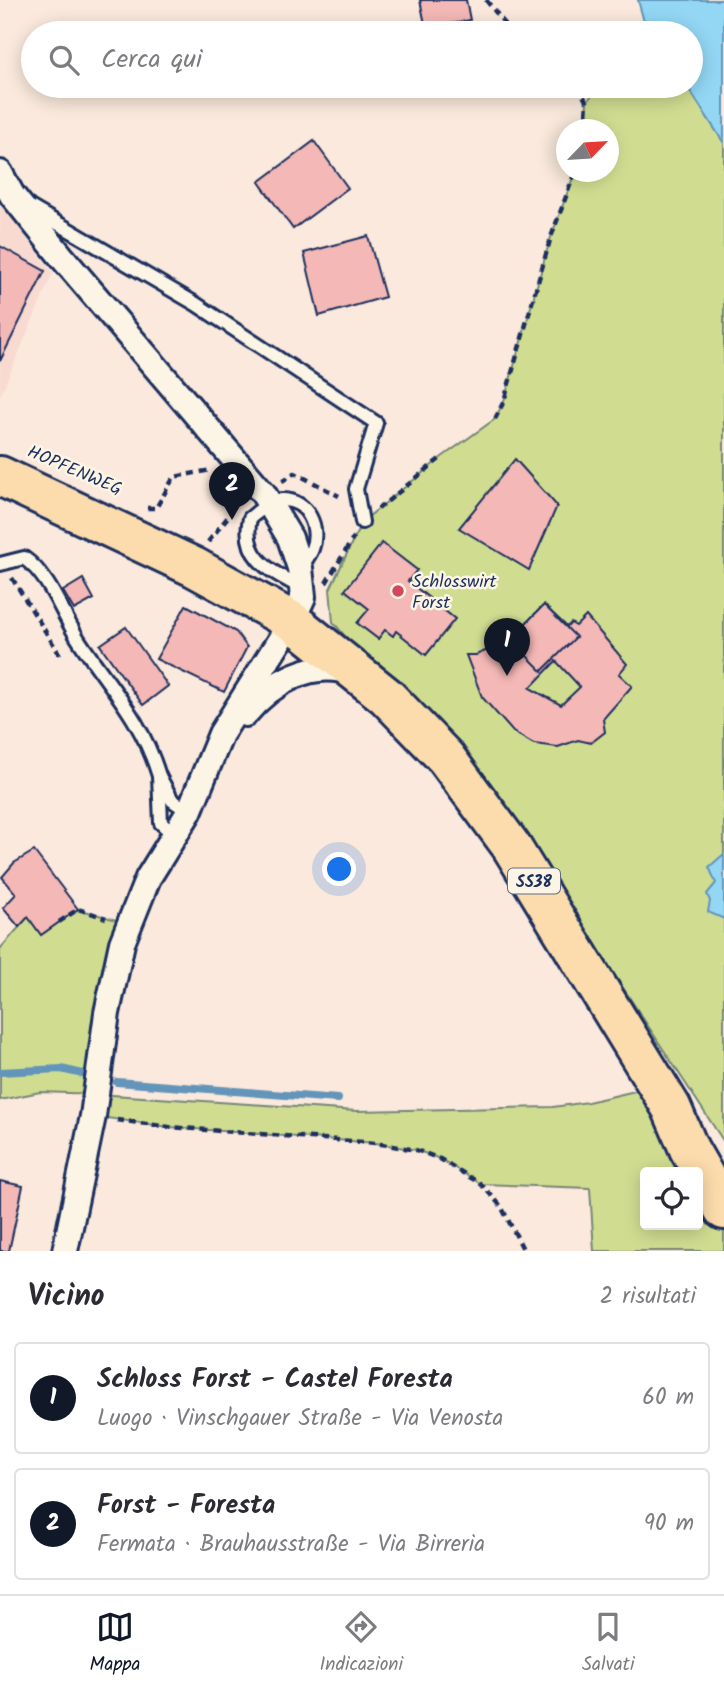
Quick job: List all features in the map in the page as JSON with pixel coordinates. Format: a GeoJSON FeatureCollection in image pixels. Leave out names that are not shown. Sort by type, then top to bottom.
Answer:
{"type":"FeatureCollection","features":[{"type":"Feature","properties":{"kind":"main road","name":"SS38"},"geometry":{"type":"LineString","coordinates":[[0,476],[194,567],[298,592],[366,678],[446,758],[511,846],[671,1107],[694,1160],[724,1210]]}},
{"type":"Feature","properties":{"kind":"main road","name":"SS38"},"geometry":{"type":"LineString","coordinates":[[671,1107],[705,1145],[724,1175]]}},
{"type":"Feature","properties":{"kind":"street"},"geometry":{"type":"LineString","coordinates":[[0,173],[12,195],[270,504],[290,538],[298,592],[221,734],[189,812],[148,878],[122,943],[107,1013],[93,1116],[65,1251]]}},
{"type":"Feature","properties":{"kind":"street"},"geometry":{"type":"LineString","coordinates":[[221,734],[234,726],[272,687],[291,675],[333,670],[348,671],[366,678]]}},
{"type":"Feature","properties":{"kind":"lane"},"geometry":{"type":"LineString","coordinates":[[12,195],[196,304],[376,423],[356,489],[362,522]]}},
{"type":"Feature","properties":{"kind":"lane"},"geometry":{"type":"LineString","coordinates":[[270,504],[250,518],[247,545],[257,559],[298,592]]}},
{"type":"Feature","properties":{"kind":"lane"},"geometry":{"type":"LineString","coordinates":[[0,564],[24,558],[40,573],[80,642],[136,720],[159,776],[173,800],[189,812]]}},
{"type":"Feature","properties":{"kind":"lane"},"geometry":{"type":"LineString","coordinates":[[159,776],[160,823],[175,836]]}},
{"type":"Feature","properties":{"kind":"path"},"geometry":{"type":"LineString","coordinates":[[486,0],[503,21]]}},
{"type":"Feature","properties":{"kind":"path"},"geometry":{"type":"LineString","coordinates":[[584,98],[587,102],[586,119]]}},
{"type":"Feature","properties":{"kind":"path"},"geometry":{"type":"LineString","coordinates":[[495,419],[504,401],[550,240],[571,182]]}},
{"type":"Feature","properties":{"kind":"path"},"geometry":{"type":"LineString","coordinates":[[143,508],[156,508],[174,477],[200,471],[227,470],[248,475]]}},
{"type":"Feature","properties":{"kind":"path"},"geometry":{"type":"LineString","coordinates":[[295,472],[341,497],[362,522]]}},
{"type":"Feature","properties":{"kind":"path"},"geometry":{"type":"LineString","coordinates":[[12,578],[60,655]]}},
{"type":"Feature","properties":{"kind":"path"},"geometry":{"type":"LineString","coordinates":[[59,922],[78,909],[114,920]]}},
{"type":"Feature","properties":{"kind":"path"},"geometry":{"type":"LineString","coordinates":[[93,1116],[169,1127],[364,1142],[416,1150],[440,1159],[481,1184],[500,1206],[524,1251]]}},
{"type":"Feature","properties":{"kind":"shaded area"},"geometry":{"type":"Polygon","coordinates":[[[0,202],[53,273],[0,396],[0,202]]]}},
{"type":"Feature","properties":{"kind":"green space"},"geometry":{"type":"Polygon","coordinates":[[[590,98],[695,98],[724,143],[724,1142],[555,884],[333,622],[330,589],[362,522],[442,457],[495,419],[504,401],[550,240],[571,182],[619,182],[619,119],[586,119],[590,98]]]}},
{"type":"Feature","properties":{"kind":"green space"},"geometry":{"type":"Polygon","coordinates":[[[78,909],[130,924],[97,1094],[357,1111],[553,1107],[657,1086],[701,1167],[640,1167],[640,1230],[703,1230],[703,1171],[724,1210],[724,1251],[594,1251],[590,1188],[481,1184],[440,1159],[416,1150],[376,1143],[169,1127],[93,1116],[96,1094],[40,1092],[0,1100],[0,949],[28,917],[41,934],[78,909]]]}},
{"type":"Feature","properties":{"kind":"water"},"geometry":{"type":"Polygon","coordinates":[[[638,0],[724,0],[724,143],[695,98],[703,98],[703,21],[645,21],[638,0]]]}},
{"type":"Feature","properties":{"kind":"water"},"geometry":{"type":"Polygon","coordinates":[[[724,854],[724,919],[708,912],[710,901],[707,894],[716,883],[709,867],[724,854]]]}},
{"type":"Feature","properties":{"kind":"building"},"geometry":{"type":"Polygon","coordinates":[[[420,0],[466,0],[470,20],[424,21],[420,0]]]}},
{"type":"Feature","properties":{"kind":"building"},"geometry":{"type":"Polygon","coordinates":[[[314,141],[348,188],[293,229],[259,182],[314,141]]]}},
{"type":"Feature","properties":{"kind":"building"},"geometry":{"type":"Polygon","coordinates":[[[368,236],[385,297],[319,316],[304,253],[368,236]]]}},
{"type":"Feature","properties":{"kind":"building"},"geometry":{"type":"Polygon","coordinates":[[[0,246],[45,271],[0,361],[0,246]]]}},
{"type":"Feature","properties":{"kind":"building"},"geometry":{"type":"Polygon","coordinates":[[[515,459],[557,506],[529,570],[459,528],[515,459]]]}},
{"type":"Feature","properties":{"kind":"building"},"geometry":{"type":"Polygon","coordinates":[[[382,543],[417,570],[408,581],[455,619],[426,655],[396,631],[393,636],[385,630],[378,639],[357,623],[369,609],[345,590],[382,543]]]}},
{"type":"Feature","properties":{"kind":"building"},"geometry":{"type":"Polygon","coordinates":[[[83,579],[94,599],[74,610],[63,591],[83,579]]]}},
{"type":"Feature","properties":{"kind":"building"},"geometry":{"type":"Polygon","coordinates":[[[186,605],[236,632],[247,647],[224,692],[156,659],[186,605]]]}},
{"type":"Feature","properties":{"kind":"building"},"geometry":{"type":"Polygon","coordinates":[[[544,605],[567,627],[571,623],[576,626],[586,616],[627,664],[619,674],[632,686],[603,719],[605,732],[591,743],[578,740],[558,747],[534,744],[513,732],[482,697],[466,655],[476,655],[507,642],[544,605]],[[556,661],[530,688],[561,705],[580,687],[556,661]]]}},
{"type":"Feature","properties":{"kind":"building"},"geometry":{"type":"Polygon","coordinates":[[[544,605],[576,637],[542,671],[510,639],[544,605]]]}},
{"type":"Feature","properties":{"kind":"building"},"geometry":{"type":"Polygon","coordinates":[[[126,627],[168,686],[143,705],[100,645],[126,627]]]}},
{"type":"Feature","properties":{"kind":"building"},"geometry":{"type":"Polygon","coordinates":[[[34,851],[78,909],[41,935],[28,917],[19,927],[3,908],[16,894],[2,877],[14,863],[34,851]]]}},
{"type":"Feature","properties":{"kind":"building"},"geometry":{"type":"Polygon","coordinates":[[[0,1181],[23,1186],[9,1251],[0,1251],[0,1181]]]}},
{"type":"Feature","properties":{"kind":"waterway"},"geometry":{"type":"LineString","coordinates":[[0,1072],[61,1069],[83,1074]]}},
{"type":"Feature","properties":{"kind":"waterway"},"geometry":{"type":"LineString","coordinates":[[117,1082],[338,1099]]}},
{"type":"Feature","properties":{"kind":"place","name":"Forst - Foresta"},"geometry":{"type":"Point","coordinates":[232,520]}},
{"type":"Feature","properties":{"kind":"place","name":"Schlosswirt Forst"},"geometry":{"type":"Point","coordinates":[398,591]}},
{"type":"Feature","properties":{"kind":"place","name":"Schloss Forst - Castel Foresta"},"geometry":{"type":"Point","coordinates":[507,676]}}]}
